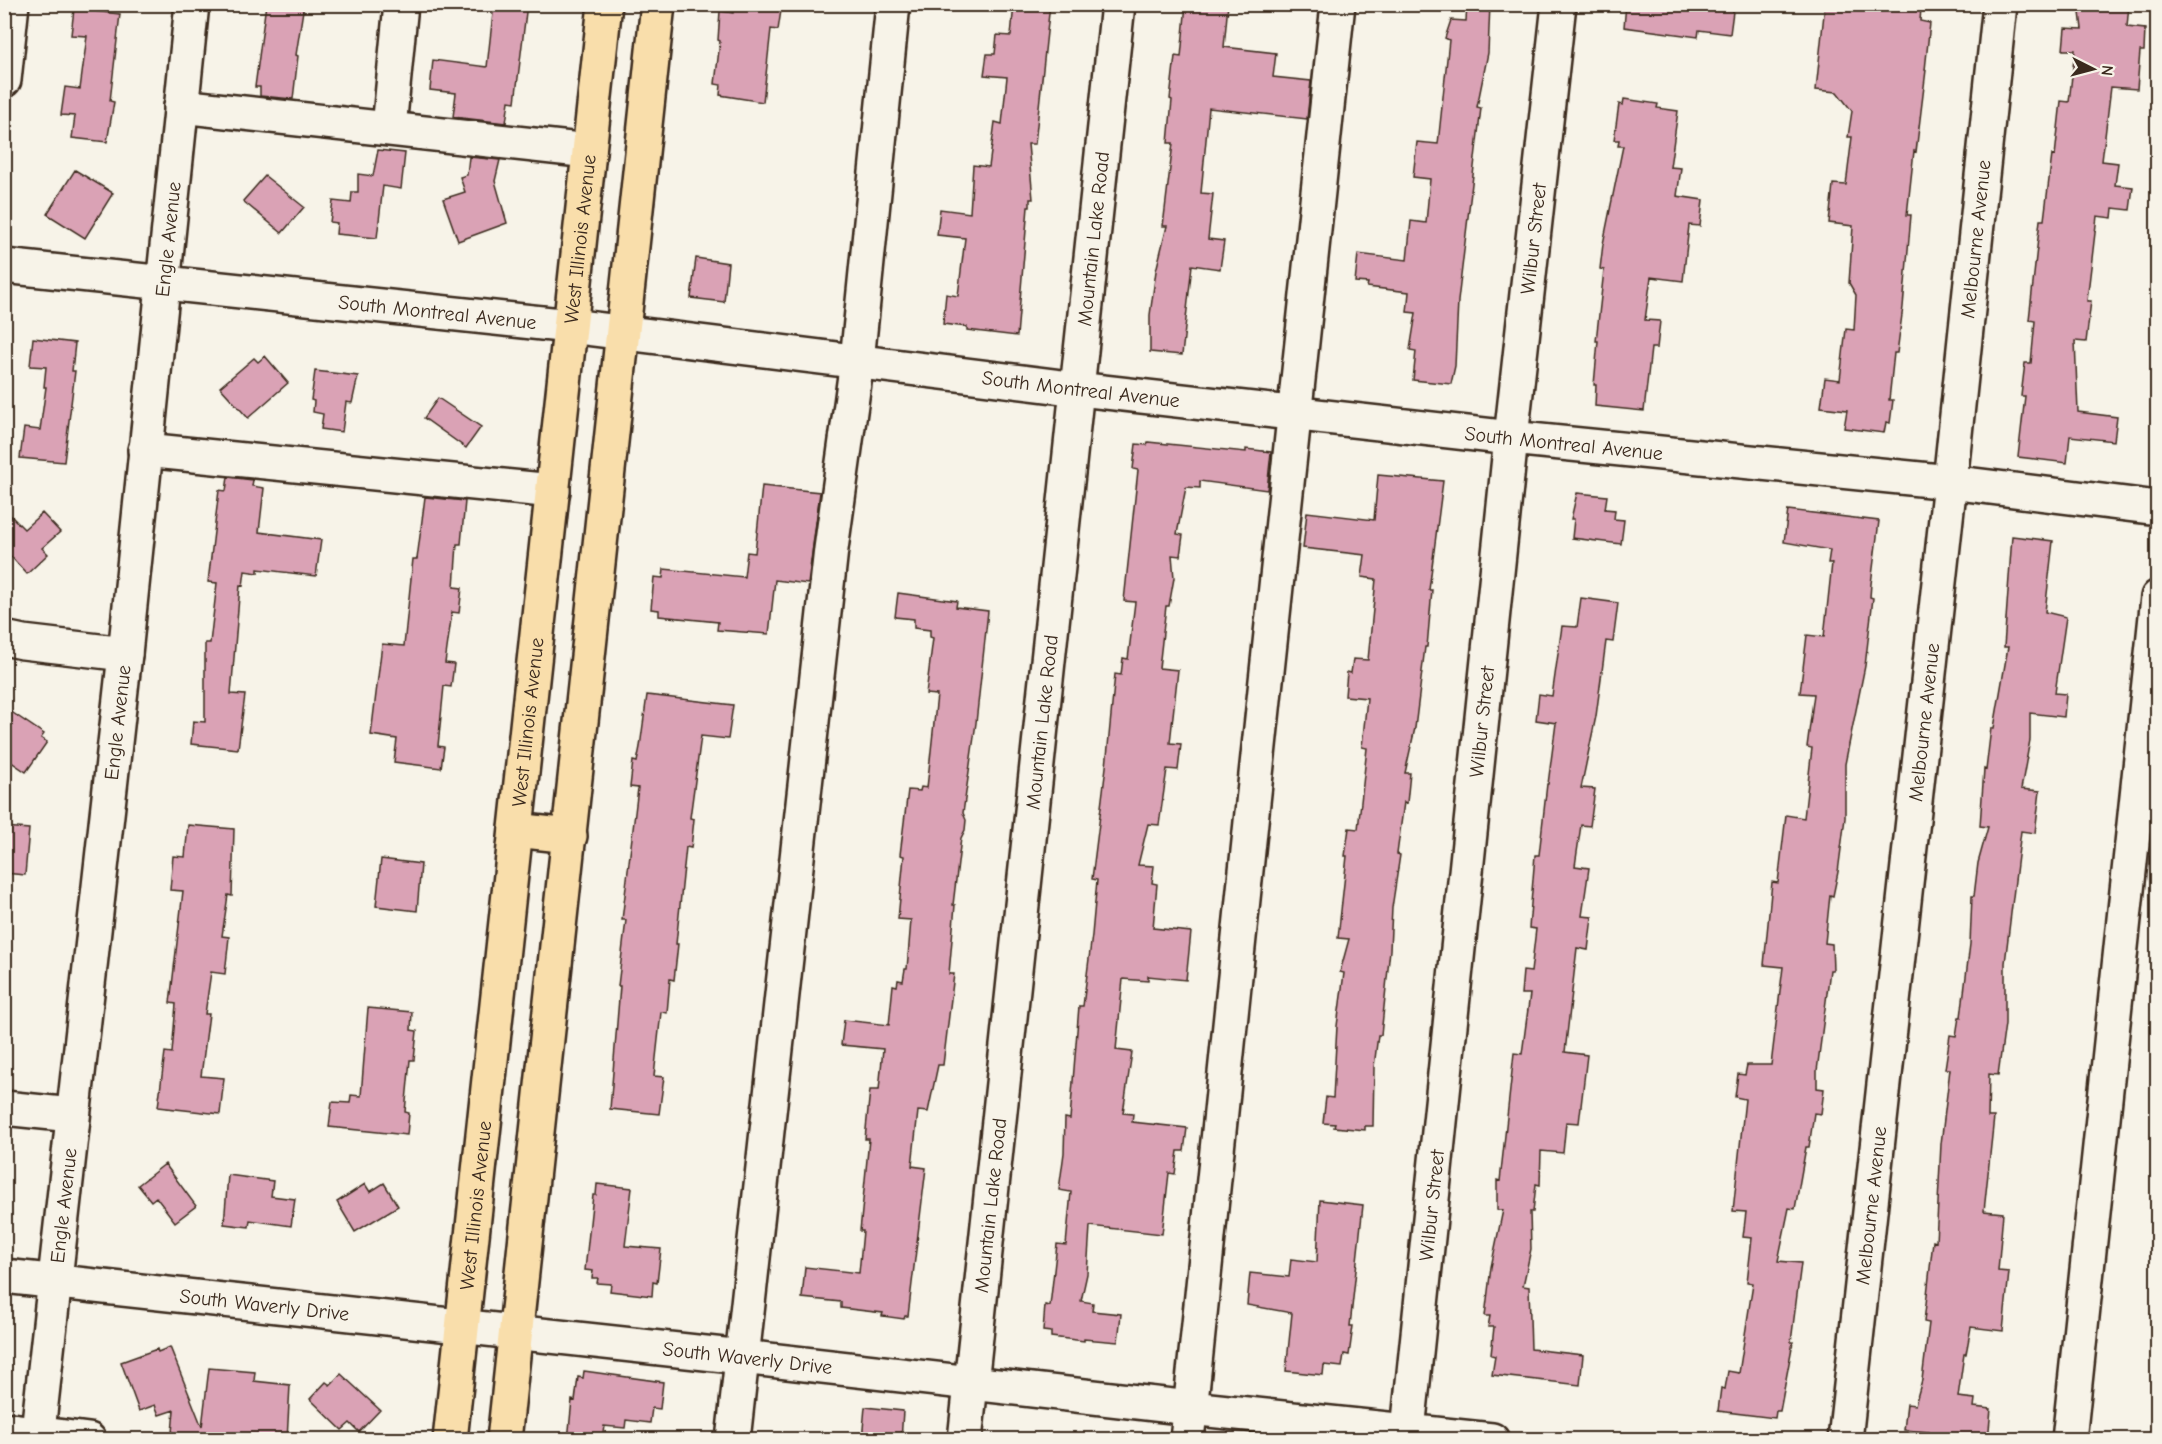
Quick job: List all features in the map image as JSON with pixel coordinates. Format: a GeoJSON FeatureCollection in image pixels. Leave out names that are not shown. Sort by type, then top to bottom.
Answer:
{"type":"FeatureCollection","features":[{"type":"Feature","properties":{"kind":"main road","name":"West Illinois Avenue"},"geometry":{"type":"LineString","coordinates":[[450,1440],[605,4]]}},
{"type":"Feature","properties":{"kind":"main road"},"geometry":{"type":"LineString","coordinates":[[504,1440],[658,4]]}},
{"type":"Feature","properties":{"kind":"main road"},"geometry":{"type":"LineString","coordinates":[[516,830],[570,836]]}},
{"type":"Feature","properties":{"kind":"street"},"geometry":{"type":"LineString","coordinates":[[5,60],[12,4]]}},
{"type":"Feature","properties":{"kind":"street","name":"Engle Avenue"},"geometry":{"type":"LineString","coordinates":[[38,1436],[53,1283],[124,654],[192,4]]}},
{"type":"Feature","properties":{"kind":"street"},"geometry":{"type":"LineString","coordinates":[[389,128],[401,4]]}},
{"type":"Feature","properties":{"kind":"street"},"geometry":{"type":"LineString","coordinates":[[733,1440],[831,549],[856,361],[893,4]]}},
{"type":"Feature","properties":{"kind":"street","name":"Mountain Lake Road"},"geometry":{"type":"LineString","coordinates":[[964,1440],[1118,4]]}},
{"type":"Feature","properties":{"kind":"street"},"geometry":{"type":"LineString","coordinates":[[1188,1424],[1338,4]]}},
{"type":"Feature","properties":{"kind":"street","name":"Wilbur Street"},"geometry":{"type":"LineString","coordinates":[[1407,1435],[1511,438],[1559,4]]}},
{"type":"Feature","properties":{"kind":"street","name":"Melbourne Avenue"},"geometry":{"type":"LineString","coordinates":[[1845,1440],[2000,4]]}},
{"type":"Feature","properties":{"kind":"street"},"geometry":{"type":"LineString","coordinates":[[181,106],[589,151]]}},
{"type":"Feature","properties":{"kind":"street","name":"South Montreal Avenue"},"geometry":{"type":"LineString","coordinates":[[4,266],[570,326],[1293,413],[1511,438],[1950,482],[2157,508]]}},
{"type":"Feature","properties":{"kind":"street"},"geometry":{"type":"LineString","coordinates":[[145,450],[553,491]]}},
{"type":"Feature","properties":{"kind":"street"},"geometry":{"type":"LineString","coordinates":[[2069,1440],[2157,597]]}},
{"type":"Feature","properties":{"kind":"street"},"geometry":{"type":"LineString","coordinates":[[4,638],[124,654]]}},
{"type":"Feature","properties":{"kind":"street"},"geometry":{"type":"LineString","coordinates":[[4,1108],[72,1115]]}},
{"type":"Feature","properties":{"kind":"street","name":"South Waverly Drive"},"geometry":{"type":"LineString","coordinates":[[4,1276],[970,1382],[1188,1424],[1492,1440]]}},
{"type":"Feature","properties":{"kind":"street"},"geometry":{"type":"LineString","coordinates":[[4,1430],[38,1436],[89,1440]]}},
{"type":"Feature","properties":{"kind":"building"},"geometry":{"type":"Polygon","coordinates":[[[266,4],[304,4],[296,55],[298,56],[293,99],[260,96],[260,87],[255,87],[266,4]]]}},
{"type":"Feature","properties":{"kind":"building"},"geometry":{"type":"Polygon","coordinates":[[[494,4],[527,4],[515,102],[509,101],[506,123],[453,117],[456,93],[430,90],[433,60],[487,67],[494,4]]]}},
{"type":"Feature","properties":{"kind":"building"},"geometry":{"type":"Polygon","coordinates":[[[734,4],[782,4],[778,30],[771,29],[763,102],[720,95],[721,85],[715,84],[720,41],[718,40],[720,11],[733,13],[734,4]]]}},
{"type":"Feature","properties":{"kind":"building"},"geometry":{"type":"Polygon","coordinates":[[[1014,4],[1050,4],[1035,144],[1028,144],[1033,199],[1030,199],[1030,207],[1028,207],[1017,336],[967,330],[967,327],[943,324],[946,294],[958,296],[965,238],[937,235],[940,209],[970,213],[973,165],[989,167],[995,122],[1002,124],[1007,77],[984,75],[987,54],[995,54],[997,35],[1011,36],[1014,4]]]}},
{"type":"Feature","properties":{"kind":"building"},"geometry":{"type":"Polygon","coordinates":[[[1186,4],[1228,4],[1224,47],[1276,53],[1273,77],[1311,81],[1307,119],[1209,108],[1201,193],[1213,194],[1208,239],[1224,241],[1220,269],[1192,265],[1182,355],[1150,352],[1150,315],[1156,271],[1167,226],[1163,226],[1173,143],[1168,143],[1172,100],[1170,99],[1175,56],[1181,57],[1186,4]]]}},
{"type":"Feature","properties":{"kind":"building"},"geometry":{"type":"Polygon","coordinates":[[[1467,4],[1490,4],[1488,53],[1477,107],[1481,108],[1458,301],[1455,366],[1451,384],[1413,380],[1416,351],[1410,350],[1416,313],[1407,312],[1409,292],[1367,287],[1368,283],[1355,282],[1358,254],[1407,260],[1411,221],[1426,223],[1430,179],[1413,177],[1417,142],[1438,144],[1449,40],[1445,38],[1451,20],[1466,21],[1467,4]]]}},
{"type":"Feature","properties":{"kind":"building"},"geometry":{"type":"Polygon","coordinates":[[[1626,4],[1734,4],[1730,34],[1699,30],[1698,37],[1624,27],[1626,4]]]}},
{"type":"Feature","properties":{"kind":"building"},"geometry":{"type":"Polygon","coordinates":[[[1825,4],[1888,4],[1921,8],[1920,21],[1930,23],[1907,215],[1911,215],[1903,307],[1897,353],[1894,353],[1889,400],[1893,400],[1890,423],[1886,422],[1884,433],[1844,428],[1847,410],[1821,407],[1825,378],[1840,380],[1846,329],[1854,330],[1856,295],[1849,283],[1853,226],[1829,223],[1833,184],[1846,185],[1852,137],[1848,137],[1852,111],[1837,92],[1816,90],[1825,4]]]}},
{"type":"Feature","properties":{"kind":"building"},"geometry":{"type":"Polygon","coordinates":[[[2079,4],[2129,4],[2127,27],[2145,29],[2144,51],[2140,51],[2137,89],[2111,87],[2102,161],[2118,163],[2115,185],[2133,187],[2130,210],[2113,208],[2112,218],[2097,216],[2087,301],[2091,301],[2086,342],[2075,341],[2078,412],[2117,417],[2114,441],[2070,436],[2067,463],[2018,457],[2025,396],[2021,396],[2025,363],[2031,363],[2035,321],[2029,320],[2040,220],[2044,220],[2052,155],[2055,156],[2061,101],[2069,102],[2075,50],[2063,50],[2065,28],[2082,29],[2079,4]]]}},
{"type":"Feature","properties":{"kind":"building"},"geometry":{"type":"Polygon","coordinates":[[[74,9],[120,14],[110,101],[114,102],[107,142],[72,138],[75,116],[61,115],[65,87],[80,89],[87,36],[71,35],[74,9]]]}},
{"type":"Feature","properties":{"kind":"building"},"geometry":{"type":"Polygon","coordinates":[[[1624,99],[1658,104],[1657,108],[1678,111],[1670,167],[1681,168],[1677,196],[1703,200],[1700,226],[1689,225],[1683,281],[1651,277],[1645,320],[1660,321],[1657,348],[1651,348],[1644,411],[1595,406],[1596,385],[1594,385],[1598,341],[1596,341],[1604,270],[1600,269],[1623,146],[1618,146],[1619,140],[1614,140],[1619,104],[1623,105],[1624,99]]]}},
{"type":"Feature","properties":{"kind":"building"},"geometry":{"type":"Polygon","coordinates":[[[378,150],[405,153],[401,189],[383,186],[377,238],[336,234],[337,223],[330,222],[333,201],[351,203],[352,192],[358,192],[358,174],[373,176],[378,150]]]}},
{"type":"Feature","properties":{"kind":"building"},"geometry":{"type":"Polygon","coordinates":[[[469,157],[500,160],[495,181],[507,223],[458,241],[443,199],[465,192],[460,177],[467,175],[469,157]]]}},
{"type":"Feature","properties":{"kind":"building"},"geometry":{"type":"Polygon","coordinates":[[[75,170],[113,193],[85,238],[47,214],[75,170]]]}},
{"type":"Feature","properties":{"kind":"building"},"geometry":{"type":"Polygon","coordinates":[[[265,176],[304,207],[282,233],[243,201],[265,176]]]}},
{"type":"Feature","properties":{"kind":"building"},"geometry":{"type":"Polygon","coordinates":[[[696,258],[728,263],[724,302],[691,298],[696,258]]]}},
{"type":"Feature","properties":{"kind":"building"},"geometry":{"type":"Polygon","coordinates":[[[33,338],[75,343],[72,371],[75,371],[64,462],[20,458],[24,428],[40,430],[46,387],[44,387],[46,367],[30,366],[33,338]]]}},
{"type":"Feature","properties":{"kind":"building"},"geometry":{"type":"Polygon","coordinates":[[[265,356],[288,383],[248,418],[220,387],[254,358],[258,362],[265,356]]]}},
{"type":"Feature","properties":{"kind":"building"},"geometry":{"type":"Polygon","coordinates":[[[315,371],[358,376],[352,403],[346,402],[342,432],[321,429],[323,414],[313,412],[314,401],[311,400],[315,371]]]}},
{"type":"Feature","properties":{"kind":"building"},"geometry":{"type":"Polygon","coordinates":[[[438,398],[481,427],[466,448],[424,418],[438,398]]]}},
{"type":"Feature","properties":{"kind":"building"},"geometry":{"type":"Polygon","coordinates":[[[1148,442],[1246,452],[1246,449],[1271,452],[1267,490],[1200,481],[1200,488],[1186,487],[1177,534],[1183,535],[1180,556],[1172,555],[1174,578],[1169,606],[1166,606],[1159,668],[1178,670],[1170,743],[1181,744],[1178,770],[1167,769],[1159,825],[1148,824],[1138,865],[1154,866],[1152,883],[1157,884],[1153,928],[1191,932],[1186,980],[1148,976],[1148,981],[1123,979],[1116,1050],[1132,1052],[1123,1113],[1133,1114],[1132,1122],[1187,1128],[1184,1151],[1178,1151],[1175,1174],[1169,1173],[1162,1234],[1090,1226],[1087,1274],[1081,1301],[1093,1303],[1092,1311],[1121,1314],[1118,1342],[1084,1339],[1084,1341],[1051,1337],[1051,1332],[1043,1331],[1045,1305],[1050,1306],[1057,1244],[1066,1245],[1071,1192],[1059,1190],[1064,1153],[1065,1118],[1070,1119],[1079,1006],[1083,1006],[1092,935],[1097,880],[1092,879],[1115,674],[1121,675],[1123,658],[1128,659],[1135,602],[1124,601],[1138,470],[1133,469],[1136,444],[1147,445],[1148,442]]]}},
{"type":"Feature","properties":{"kind":"building"},"geometry":{"type":"Polygon","coordinates":[[[1378,475],[1443,481],[1429,590],[1432,590],[1427,647],[1425,647],[1415,728],[1405,773],[1410,773],[1397,854],[1400,855],[1392,908],[1381,1035],[1378,1035],[1374,1067],[1373,1126],[1365,1126],[1365,1130],[1334,1127],[1335,1124],[1323,1123],[1326,1097],[1333,1098],[1337,1026],[1344,973],[1340,972],[1349,939],[1338,938],[1347,856],[1345,856],[1349,828],[1358,829],[1367,748],[1362,747],[1367,698],[1345,696],[1347,672],[1351,673],[1353,659],[1368,660],[1376,579],[1362,577],[1365,555],[1303,548],[1307,512],[1374,520],[1378,475]]]}},
{"type":"Feature","properties":{"kind":"building"},"geometry":{"type":"Polygon","coordinates":[[[228,477],[253,480],[252,486],[264,488],[259,532],[321,540],[316,576],[258,569],[258,573],[245,571],[243,586],[240,585],[231,694],[245,695],[238,749],[191,744],[193,721],[205,722],[205,643],[210,643],[217,583],[208,582],[219,490],[226,491],[228,477]]]}},
{"type":"Feature","properties":{"kind":"building"},"geometry":{"type":"Polygon","coordinates":[[[762,486],[820,492],[808,584],[775,580],[769,634],[717,630],[718,622],[659,616],[659,610],[651,609],[654,577],[663,578],[664,569],[744,577],[747,552],[755,553],[762,486]]]}},
{"type":"Feature","properties":{"kind":"building"},"geometry":{"type":"Polygon","coordinates":[[[1577,493],[1607,496],[1605,509],[1615,510],[1614,519],[1624,520],[1621,544],[1572,538],[1574,519],[1571,519],[1577,493]]]}},
{"type":"Feature","properties":{"kind":"building"},"geometry":{"type":"Polygon","coordinates":[[[425,497],[465,501],[461,544],[457,544],[454,587],[462,588],[459,613],[452,612],[445,663],[454,664],[451,687],[444,686],[438,746],[444,747],[441,768],[394,762],[397,739],[371,735],[382,644],[404,646],[413,559],[417,559],[425,497]]]}},
{"type":"Feature","properties":{"kind":"building"},"geometry":{"type":"Polygon","coordinates":[[[4,509],[24,529],[42,513],[60,532],[42,548],[48,554],[27,574],[4,549],[4,509]]]}},
{"type":"Feature","properties":{"kind":"building"},"geometry":{"type":"Polygon","coordinates":[[[1788,510],[1879,521],[1871,584],[1870,597],[1873,598],[1865,666],[1845,764],[1845,818],[1838,872],[1833,896],[1830,895],[1825,943],[1832,944],[1833,970],[1830,970],[1817,1071],[1817,1088],[1824,1089],[1821,1114],[1814,1113],[1795,1209],[1789,1208],[1778,1261],[1801,1263],[1791,1342],[1793,1342],[1780,1411],[1776,1411],[1775,1418],[1718,1411],[1721,1388],[1725,1389],[1728,1371],[1739,1373],[1753,1283],[1747,1282],[1752,1238],[1743,1237],[1746,1212],[1733,1211],[1745,1099],[1735,1097],[1738,1074],[1745,1075],[1747,1065],[1771,1065],[1783,967],[1764,965],[1772,882],[1778,883],[1786,815],[1804,818],[1812,748],[1807,747],[1814,694],[1800,693],[1807,635],[1824,637],[1832,563],[1828,563],[1830,550],[1784,542],[1788,510]]]}},
{"type":"Feature","properties":{"kind":"building"},"geometry":{"type":"Polygon","coordinates":[[[2012,536],[2053,541],[2045,612],[2066,617],[2055,693],[2066,694],[2064,717],[2030,713],[2030,740],[2021,789],[2040,791],[2035,833],[2021,831],[2005,963],[2005,1024],[1998,1075],[1989,1074],[1988,1117],[1994,1117],[1984,1211],[2003,1213],[1998,1271],[2009,1272],[2003,1331],[1971,1327],[1966,1354],[1964,1354],[1958,1397],[1975,1399],[1974,1407],[1991,1409],[1988,1440],[1928,1440],[1929,1432],[1904,1430],[1907,1404],[1915,1405],[1922,1380],[1929,1323],[1924,1322],[1933,1241],[1936,1242],[1941,1144],[1950,1069],[1945,1069],[1950,1035],[1956,1036],[1959,1017],[1961,1017],[1970,944],[1972,896],[1974,896],[1978,863],[1988,827],[1980,826],[1984,769],[1986,770],[1991,728],[1994,728],[2008,647],[2004,647],[2012,536]]]}},
{"type":"Feature","properties":{"kind":"building"},"geometry":{"type":"Polygon","coordinates":[[[898,593],[957,601],[956,607],[988,611],[976,723],[963,813],[966,820],[965,830],[961,838],[953,905],[955,905],[949,974],[954,974],[943,1065],[938,1065],[928,1112],[918,1111],[912,1166],[926,1168],[908,1316],[904,1319],[882,1316],[883,1313],[841,1308],[841,1302],[802,1298],[805,1267],[859,1273],[863,1231],[860,1231],[869,1139],[865,1139],[870,1090],[879,1090],[883,1049],[841,1045],[844,1020],[889,1025],[893,985],[897,986],[898,980],[903,981],[905,969],[907,969],[911,920],[898,919],[904,856],[900,855],[908,790],[920,791],[921,787],[927,788],[937,695],[926,694],[933,638],[930,637],[930,630],[914,628],[914,619],[895,617],[898,593]]]}},
{"type":"Feature","properties":{"kind":"building"},"geometry":{"type":"Polygon","coordinates":[[[1581,598],[1618,603],[1613,642],[1606,641],[1596,716],[1581,788],[1595,789],[1590,826],[1581,825],[1575,866],[1589,868],[1582,916],[1592,917],[1588,950],[1577,948],[1565,1052],[1587,1055],[1579,1123],[1566,1122],[1563,1153],[1541,1151],[1540,1185],[1536,1184],[1533,1212],[1530,1212],[1531,1249],[1523,1286],[1529,1287],[1531,1349],[1583,1355],[1580,1385],[1492,1375],[1495,1356],[1491,1355],[1494,1327],[1488,1327],[1490,1316],[1485,1316],[1491,1267],[1503,1210],[1497,1210],[1497,1180],[1500,1181],[1514,1053],[1522,1054],[1530,994],[1521,994],[1523,971],[1531,972],[1536,929],[1529,928],[1535,855],[1539,855],[1556,723],[1536,720],[1539,694],[1552,696],[1562,626],[1577,627],[1581,598]]]}},
{"type":"Feature","properties":{"kind":"building"},"geometry":{"type":"Polygon","coordinates":[[[647,695],[733,705],[728,739],[701,736],[690,818],[694,819],[691,848],[686,847],[674,980],[670,979],[667,1013],[661,1012],[654,1076],[664,1077],[659,1114],[610,1109],[620,986],[618,986],[626,920],[622,920],[638,788],[630,787],[633,761],[637,762],[640,747],[647,695]]]}},
{"type":"Feature","properties":{"kind":"building"},"geometry":{"type":"Polygon","coordinates":[[[4,707],[44,734],[41,738],[47,742],[26,772],[4,757],[4,707]]]}},
{"type":"Feature","properties":{"kind":"building"},"geometry":{"type":"Polygon","coordinates":[[[188,825],[234,829],[232,896],[228,895],[222,936],[229,937],[225,974],[211,972],[205,1014],[209,1014],[201,1076],[224,1078],[220,1114],[158,1107],[165,1052],[172,1053],[176,1004],[170,1003],[183,891],[170,890],[173,856],[185,857],[188,825]]]}},
{"type":"Feature","properties":{"kind":"building"},"geometry":{"type":"Polygon","coordinates":[[[4,827],[29,829],[25,875],[4,873],[4,827]]]}},
{"type":"Feature","properties":{"kind":"building"},"geometry":{"type":"Polygon","coordinates":[[[381,859],[421,864],[417,911],[376,906],[381,859]]]}},
{"type":"Feature","properties":{"kind":"building"},"geometry":{"type":"Polygon","coordinates":[[[368,1008],[412,1012],[411,1030],[417,1031],[414,1060],[410,1060],[405,1112],[409,1113],[407,1135],[329,1127],[332,1102],[350,1103],[351,1095],[361,1096],[368,1008]]]}},
{"type":"Feature","properties":{"kind":"building"},"geometry":{"type":"Polygon","coordinates":[[[165,1164],[196,1206],[175,1222],[156,1197],[151,1201],[138,1185],[165,1164]]]}},
{"type":"Feature","properties":{"kind":"building"},"geometry":{"type":"Polygon","coordinates":[[[228,1175],[273,1181],[271,1196],[295,1199],[291,1226],[250,1220],[249,1227],[224,1224],[228,1175]]]}},
{"type":"Feature","properties":{"kind":"building"},"geometry":{"type":"Polygon","coordinates":[[[384,1183],[398,1206],[355,1232],[337,1202],[365,1184],[370,1192],[384,1183]]]}},
{"type":"Feature","properties":{"kind":"building"},"geometry":{"type":"Polygon","coordinates":[[[597,1184],[632,1188],[625,1246],[661,1249],[657,1283],[653,1282],[652,1296],[610,1291],[611,1284],[597,1283],[598,1278],[592,1278],[593,1271],[585,1270],[593,1195],[596,1195],[597,1184]]]}},
{"type":"Feature","properties":{"kind":"building"},"geometry":{"type":"Polygon","coordinates":[[[1320,1200],[1363,1205],[1349,1355],[1344,1354],[1342,1367],[1324,1365],[1323,1375],[1286,1371],[1292,1313],[1247,1305],[1250,1273],[1289,1277],[1291,1259],[1317,1262],[1320,1200]]]}},
{"type":"Feature","properties":{"kind":"building"},"geometry":{"type":"Polygon","coordinates":[[[170,1347],[202,1427],[209,1368],[255,1372],[254,1381],[290,1385],[287,1440],[228,1440],[172,1433],[174,1410],[159,1415],[155,1405],[139,1411],[121,1362],[157,1349],[158,1352],[170,1347]]]}},
{"type":"Feature","properties":{"kind":"building"},"geometry":{"type":"Polygon","coordinates":[[[584,1371],[663,1382],[660,1409],[652,1408],[650,1423],[626,1420],[625,1428],[604,1426],[602,1440],[568,1440],[572,1400],[575,1401],[578,1377],[583,1378],[584,1371]]]}},
{"type":"Feature","properties":{"kind":"building"},"geometry":{"type":"Polygon","coordinates":[[[341,1374],[380,1410],[359,1432],[350,1423],[342,1430],[310,1399],[326,1382],[330,1385],[341,1374]]]}},
{"type":"Feature","properties":{"kind":"building"},"geometry":{"type":"Polygon","coordinates":[[[865,1407],[903,1411],[901,1440],[862,1440],[865,1407]]]}}]}
